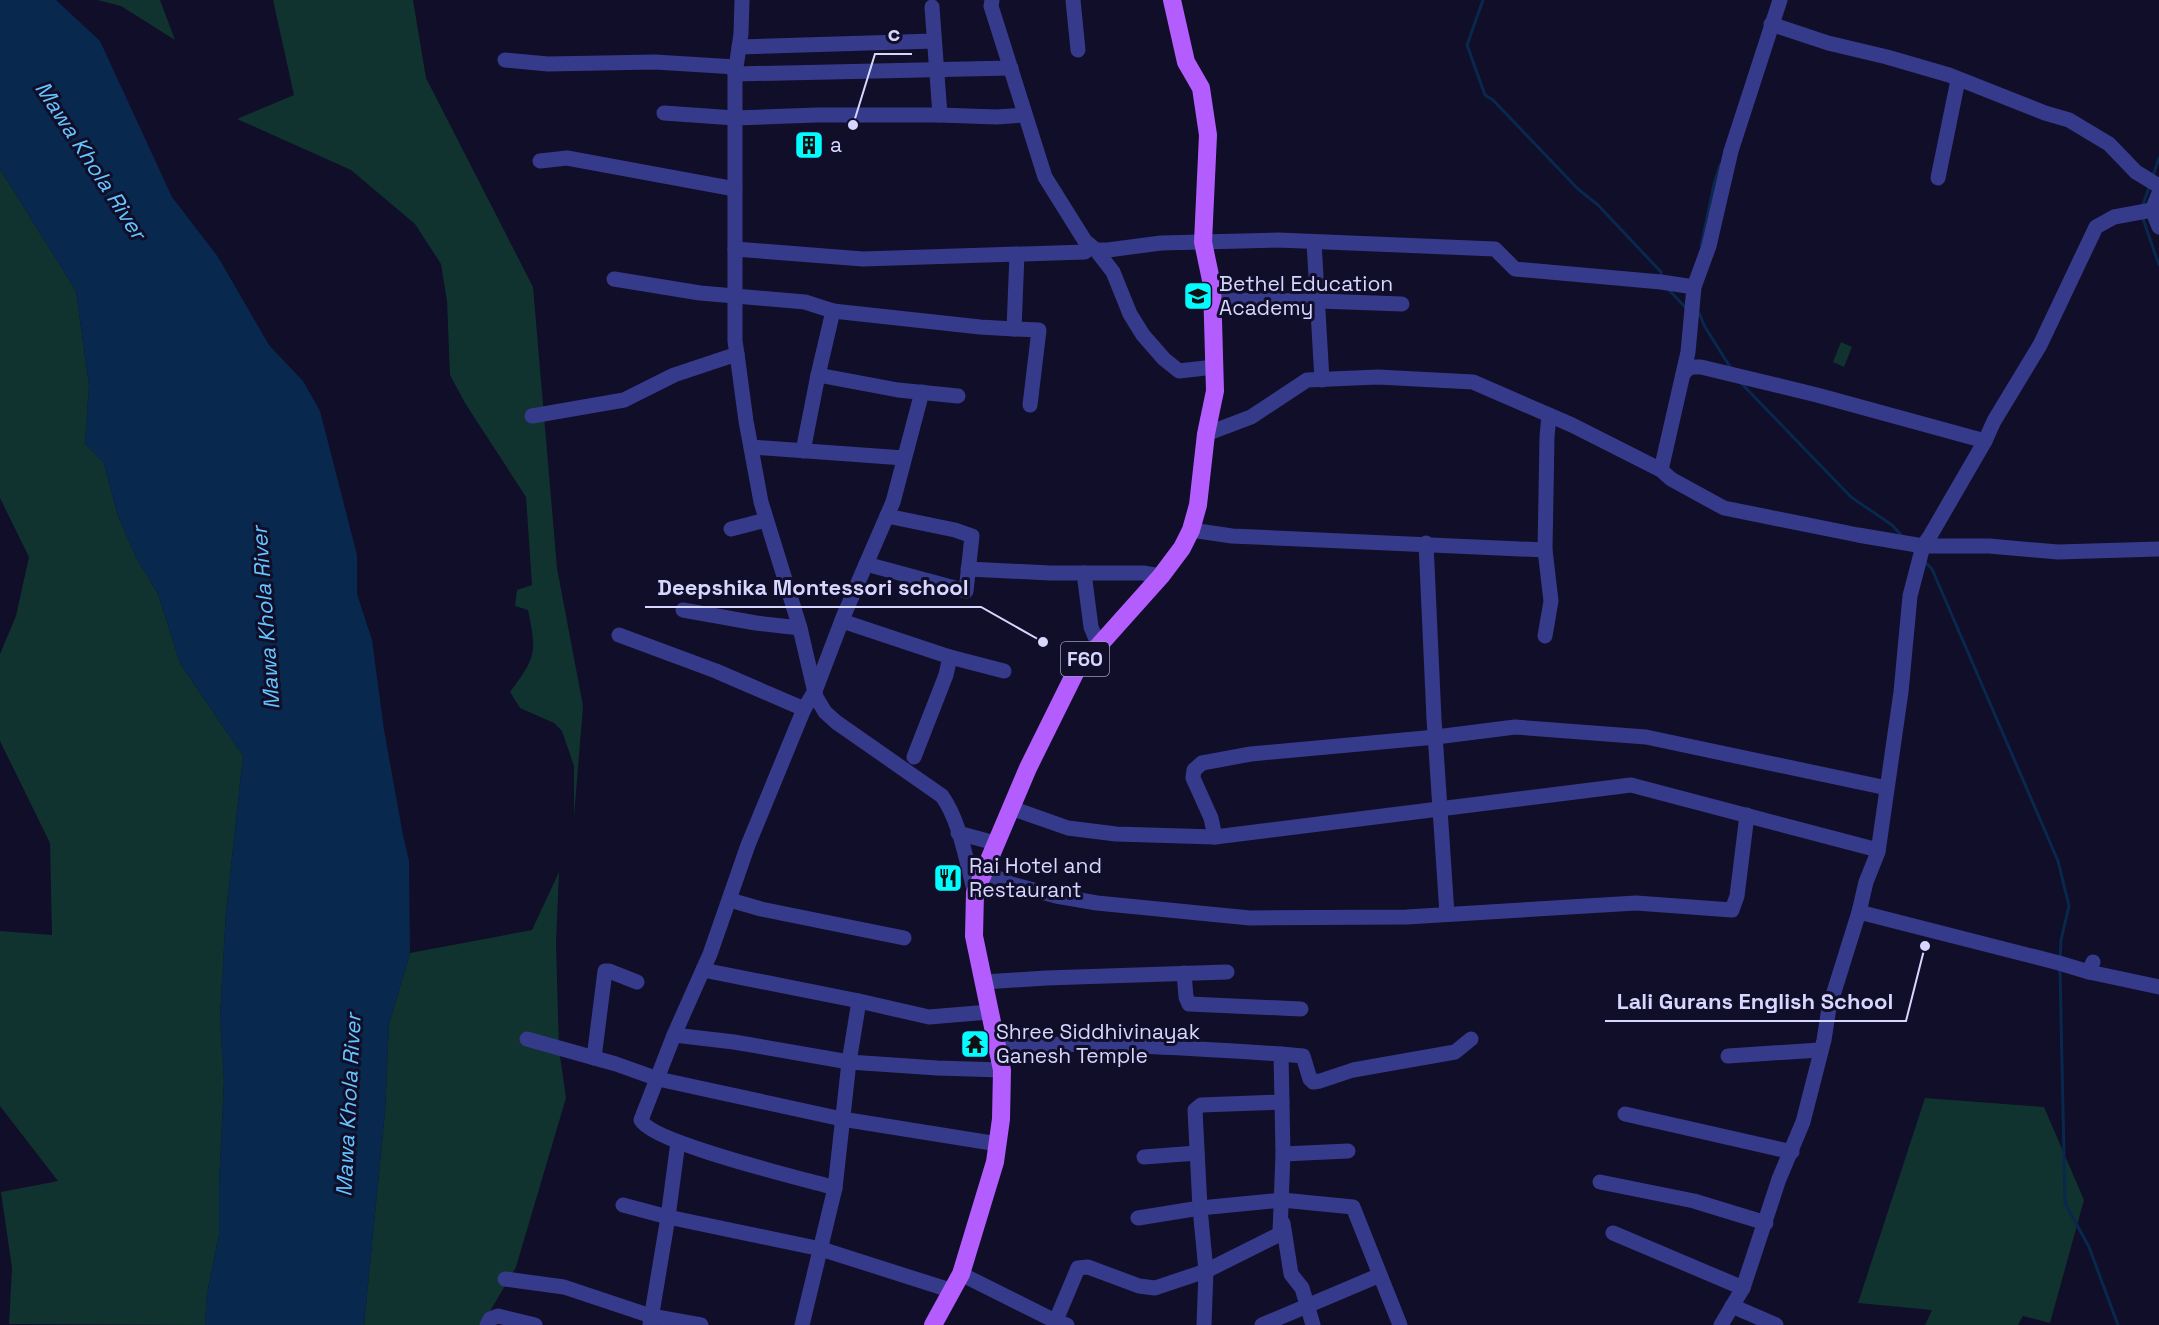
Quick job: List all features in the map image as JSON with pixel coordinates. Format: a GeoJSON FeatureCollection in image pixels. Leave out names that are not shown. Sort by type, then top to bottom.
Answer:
{"type":"FeatureCollection","features":[{"type":"Feature","properties":{"kind":"main road","name":"F60"},"geometry":{"type":"LineString","coordinates":[[933,1325],[961,1274],[995,1162],[1001,1119],[1002,1070],[974,936],[975,893],[995,843],[1076,670],[1161,576],[1182,548],[1191,530],[1198,505],[1206,434],[1215,391],[1212,285],[1203,242],[1208,135],[1201,88],[1186,62],[1172,0]]}},
{"type":"Feature","properties":{"kind":"street"},"geometry":{"type":"LineString","coordinates":[[742,0],[736,70],[735,118],[737,354],[751,447],[766,520],[800,627],[819,704],[836,722],[942,796],[952,813],[975,893]]}},
{"type":"Feature","properties":{"kind":"street"},"geometry":{"type":"LineString","coordinates":[[992,0],[1024,115],[1045,177],[1085,241],[1094,248],[1113,272],[1130,314],[1143,335],[1164,359],[1179,371],[1214,367]]}},
{"type":"Feature","properties":{"kind":"street"},"geometry":{"type":"LineString","coordinates":[[1073,0],[1078,50]]}},
{"type":"Feature","properties":{"kind":"street"},"geometry":{"type":"LineString","coordinates":[[1661,470],[1687,355],[1694,287],[1709,246],[1731,151],[1780,0]]}},
{"type":"Feature","properties":{"kind":"street"},"geometry":{"type":"LineString","coordinates":[[932,7],[940,115]]}},
{"type":"Feature","properties":{"kind":"street"},"geometry":{"type":"LineString","coordinates":[[1771,24],[1809,38],[1912,64],[2074,123],[2109,144],[2136,172],[2159,186]]}},
{"type":"Feature","properties":{"kind":"street"},"geometry":{"type":"LineString","coordinates":[[739,47],[934,41]]}},
{"type":"Feature","properties":{"kind":"street"},"geometry":{"type":"LineString","coordinates":[[505,60],[548,64],[655,62],[736,70],[1011,68]]}},
{"type":"Feature","properties":{"kind":"street"},"geometry":{"type":"LineString","coordinates":[[1938,178],[1958,80]]}},
{"type":"Feature","properties":{"kind":"street"},"geometry":{"type":"LineString","coordinates":[[664,113],[735,118],[817,115],[996,117],[1024,115]]}},
{"type":"Feature","properties":{"kind":"street"},"geometry":{"type":"LineString","coordinates":[[540,161],[567,158],[735,189]]}},
{"type":"Feature","properties":{"kind":"street"},"geometry":{"type":"LineString","coordinates":[[2159,193],[2152,210],[2159,226]]}},
{"type":"Feature","properties":{"kind":"street"},"geometry":{"type":"LineString","coordinates":[[1721,1325],[1743,1288],[1779,1179],[1803,1122],[1824,1040],[1829,1008],[1866,882],[1878,850],[1901,692],[1910,596],[1923,546],[2040,345],[2096,227],[2114,217],[2152,210]]}},
{"type":"Feature","properties":{"kind":"street"},"geometry":{"type":"LineString","coordinates":[[735,249],[863,259],[1085,252],[1094,248],[1108,250],[1161,243],[1278,240],[1386,243],[1495,249],[1515,269],[1694,287]]}},
{"type":"Feature","properties":{"kind":"street"},"geometry":{"type":"LineString","coordinates":[[1314,242],[1322,380]]}},
{"type":"Feature","properties":{"kind":"street"},"geometry":{"type":"LineString","coordinates":[[1014,329],[1017,254]]}},
{"type":"Feature","properties":{"kind":"street"},"geometry":{"type":"LineString","coordinates":[[614,279],[700,293],[805,302],[833,311],[980,327],[1039,330],[1030,405]]}},
{"type":"Feature","properties":{"kind":"street"},"geometry":{"type":"LineString","coordinates":[[1213,300],[1402,304]]}},
{"type":"Feature","properties":{"kind":"street"},"geometry":{"type":"LineString","coordinates":[[803,451],[833,311]]}},
{"type":"Feature","properties":{"kind":"street"},"geometry":{"type":"LineString","coordinates":[[532,416],[624,400],[674,375],[737,354]]}},
{"type":"Feature","properties":{"kind":"street"},"geometry":{"type":"LineString","coordinates":[[1687,355],[1698,366]]}},
{"type":"Feature","properties":{"kind":"street"},"geometry":{"type":"LineString","coordinates":[[1683,374],[1690,368],[1698,366],[1817,395],[1985,441]]}},
{"type":"Feature","properties":{"kind":"street"},"geometry":{"type":"LineString","coordinates":[[818,375],[898,390],[958,396]]}},
{"type":"Feature","properties":{"kind":"street"},"geometry":{"type":"LineString","coordinates":[[1206,434],[1251,417],[1307,380],[1378,377],[1473,382],[1549,415],[1661,470],[1671,479],[1724,508],[1923,546],[1989,546],[2058,552],[2159,549]]}},
{"type":"Feature","properties":{"kind":"street"},"geometry":{"type":"LineString","coordinates":[[836,1188],[678,1142],[645,1126],[641,1120],[674,1035],[703,970],[748,845],[893,502],[922,392]]}},
{"type":"Feature","properties":{"kind":"street"},"geometry":{"type":"LineString","coordinates":[[1545,636],[1551,601],[1545,550],[1549,415]]}},
{"type":"Feature","properties":{"kind":"street"},"geometry":{"type":"LineString","coordinates":[[751,447],[904,458]]}},
{"type":"Feature","properties":{"kind":"street"},"geometry":{"type":"LineString","coordinates":[[866,564],[966,591],[972,536],[955,530],[886,516]]}},
{"type":"Feature","properties":{"kind":"street"},"geometry":{"type":"LineString","coordinates":[[731,529],[766,520]]}},
{"type":"Feature","properties":{"kind":"street"},"geometry":{"type":"LineString","coordinates":[[1191,530],[1232,536],[1545,550]]}},
{"type":"Feature","properties":{"kind":"street"},"geometry":{"type":"LineString","coordinates":[[1426,543],[1439,808],[1447,914]]}},
{"type":"Feature","properties":{"kind":"street"},"geometry":{"type":"LineString","coordinates":[[968,569],[1143,573],[1161,576]]}},
{"type":"Feature","properties":{"kind":"street"},"geometry":{"type":"LineString","coordinates":[[1084,573],[1090,627],[1098,644]]}},
{"type":"Feature","properties":{"kind":"street"},"geometry":{"type":"LineString","coordinates":[[684,610],[756,623],[800,627]]}},
{"type":"Feature","properties":{"kind":"street"},"geometry":{"type":"LineString","coordinates":[[842,621],[950,657],[1004,671]]}},
{"type":"Feature","properties":{"kind":"street"},"geometry":{"type":"LineString","coordinates":[[620,635],[716,670],[804,709]]}},
{"type":"Feature","properties":{"kind":"street"},"geometry":{"type":"LineString","coordinates":[[914,757],[946,675],[950,657]]}},
{"type":"Feature","properties":{"kind":"street"},"geometry":{"type":"LineString","coordinates":[[1215,837],[1211,818],[1193,778],[1194,770],[1202,763],[1251,754],[1436,737],[1515,727],[1646,737],[1887,788]]}},
{"type":"Feature","properties":{"kind":"street"},"geometry":{"type":"LineString","coordinates":[[1011,808],[1068,828],[1116,834],[1215,837],[1631,785],[1878,850]]}},
{"type":"Feature","properties":{"kind":"street"},"geometry":{"type":"LineString","coordinates":[[983,871],[1011,884],[1056,896],[1189,913],[1250,918],[1407,917],[1636,903],[1732,910],[1737,896],[1747,815]]}},
{"type":"Feature","properties":{"kind":"street"},"geometry":{"type":"LineString","coordinates":[[958,833],[995,843]]}},
{"type":"Feature","properties":{"kind":"street"},"geometry":{"type":"LineString","coordinates":[[730,900],[761,909],[904,938]]}},
{"type":"Feature","properties":{"kind":"street"},"geometry":{"type":"LineString","coordinates":[[1859,912],[2091,967],[2159,987]]}},
{"type":"Feature","properties":{"kind":"street"},"geometry":{"type":"LineString","coordinates":[[594,1058],[605,971],[609,970],[637,982]]}},
{"type":"Feature","properties":{"kind":"street"},"geometry":{"type":"LineString","coordinates":[[703,970],[929,1017],[989,1012]]}},
{"type":"Feature","properties":{"kind":"street"},"geometry":{"type":"LineString","coordinates":[[983,982],[1227,972]]}},
{"type":"Feature","properties":{"kind":"street"},"geometry":{"type":"LineString","coordinates":[[1184,973],[1186,997],[1189,1004],[1301,1010]]}},
{"type":"Feature","properties":{"kind":"street"},"geometry":{"type":"LineString","coordinates":[[802,1325],[836,1188],[849,1062],[859,1001]]}},
{"type":"Feature","properties":{"kind":"street"},"geometry":{"type":"LineString","coordinates":[[674,1035],[734,1042],[849,1062],[1002,1070]]}},
{"type":"Feature","properties":{"kind":"street"},"geometry":{"type":"LineString","coordinates":[[527,1039],[658,1079],[842,1119],[998,1144]]}},
{"type":"Feature","properties":{"kind":"street"},"geometry":{"type":"LineString","coordinates":[[998,1045],[1066,1043],[1137,1045],[1303,1056],[1313,1082],[1353,1070],[1455,1052],[1471,1039]]}},
{"type":"Feature","properties":{"kind":"street"},"geometry":{"type":"LineString","coordinates":[[1728,1056],[1820,1050]]}},
{"type":"Feature","properties":{"kind":"street"},"geometry":{"type":"LineString","coordinates":[[961,1274],[1059,1324],[1078,1268],[1088,1267],[1139,1286],[1155,1288],[1206,1271],[1276,1236],[1280,1232],[1282,1207],[1281,1054]]}},
{"type":"Feature","properties":{"kind":"street"},"geometry":{"type":"LineString","coordinates":[[1204,1325],[1206,1271],[1195,1110],[1197,1107],[1282,1102]]}},
{"type":"Feature","properties":{"kind":"street"},"geometry":{"type":"LineString","coordinates":[[1625,1114],[1792,1152]]}},
{"type":"Feature","properties":{"kind":"street"},"geometry":{"type":"LineString","coordinates":[[650,1321],[678,1142]]}},
{"type":"Feature","properties":{"kind":"street"},"geometry":{"type":"LineString","coordinates":[[1283,1154],[1348,1151]]}},
{"type":"Feature","properties":{"kind":"street"},"geometry":{"type":"LineString","coordinates":[[1144,1157],[1197,1153]]}},
{"type":"Feature","properties":{"kind":"street"},"geometry":{"type":"LineString","coordinates":[[1600,1182],[1694,1201],[1766,1223]]}},
{"type":"Feature","properties":{"kind":"street"},"geometry":{"type":"LineString","coordinates":[[623,1204],[668,1217],[821,1249],[952,1291]]}},
{"type":"Feature","properties":{"kind":"street"},"geometry":{"type":"LineString","coordinates":[[1282,1207],[1291,1274],[1302,1288],[1312,1325]]}},
{"type":"Feature","properties":{"kind":"street"},"geometry":{"type":"LineString","coordinates":[[1138,1218],[1200,1208],[1353,1207],[1400,1325]]}},
{"type":"Feature","properties":{"kind":"street"},"geometry":{"type":"LineString","coordinates":[[1613,1233],[1743,1288]]}},
{"type":"Feature","properties":{"kind":"street"},"geometry":{"type":"LineString","coordinates":[[1262,1325],[1380,1275]]}},
{"type":"Feature","properties":{"kind":"street"},"geometry":{"type":"LineString","coordinates":[[505,1279],[564,1287],[650,1321],[702,1325]]}},
{"type":"Feature","properties":{"kind":"street"},"geometry":{"type":"LineString","coordinates":[[1732,1306],[1776,1325]]}},
{"type":"Feature","properties":{"kind":"street"},"geometry":{"type":"LineString","coordinates":[[488,1325],[490,1319],[498,1316],[535,1325]]}},
{"type":"Feature","properties":{"kind":"green space"},"geometry":{"type":"Polygon","coordinates":[[[97,0],[160,0],[175,40],[121,6],[97,0]]]}},
{"type":"Feature","properties":{"kind":"green space"},"geometry":{"type":"Polygon","coordinates":[[[273,0],[413,0],[426,78],[533,287],[557,568],[583,706],[574,817],[574,766],[562,731],[554,723],[520,708],[510,692],[529,662],[533,646],[528,610],[515,606],[517,590],[532,585],[526,497],[465,403],[450,375],[447,301],[441,264],[415,224],[351,170],[237,119],[294,95],[273,0]]]}},
{"type":"Feature","properties":{"kind":"green space"},"geometry":{"type":"Polygon","coordinates":[[[0,169],[76,291],[89,385],[85,444],[104,463],[118,516],[137,559],[158,594],[180,663],[243,756],[226,913],[220,1018],[224,1081],[219,1235],[207,1294],[205,1325],[9,1324],[12,1268],[1,1192],[58,1181],[0,1106],[0,931],[52,935],[50,843],[0,741],[0,654],[16,616],[29,557],[0,498],[0,169]]]}},
{"type":"Feature","properties":{"kind":"green space"},"geometry":{"type":"Polygon","coordinates":[[[1841,342],[1852,347],[1844,367],[1833,362],[1841,342]]]}},
{"type":"Feature","properties":{"kind":"green space"},"geometry":{"type":"Polygon","coordinates":[[[559,872],[556,943],[559,1049],[566,1098],[516,1267],[482,1325],[364,1325],[385,1112],[389,1024],[410,953],[532,930],[559,872]]]}},
{"type":"Feature","properties":{"kind":"green space"},"geometry":{"type":"Polygon","coordinates":[[[1925,1098],[2044,1107],[2084,1200],[2050,1323],[2023,1316],[2018,1325],[1925,1325],[1932,1310],[1858,1303],[1925,1098]]]}},
{"type":"Feature","properties":{"kind":"water","name":"Mawa Khola River"},"geometry":{"type":"Polygon","coordinates":[[[0,0],[56,0],[100,41],[172,197],[218,257],[269,345],[303,381],[320,411],[357,555],[357,594],[372,640],[384,730],[409,861],[410,953],[389,1024],[385,1112],[364,1325],[205,1325],[207,1294],[219,1235],[224,1081],[220,1018],[226,913],[243,756],[180,663],[158,594],[137,559],[118,516],[104,463],[85,444],[89,385],[76,291],[0,169],[0,0]]]}},
{"type":"Feature","properties":{"kind":"waterway"},"geometry":{"type":"LineString","coordinates":[[1483,0],[1467,45],[1485,95],[1493,100],[1578,189],[1598,205],[1661,272],[1661,278]]}},
{"type":"Feature","properties":{"kind":"waterway"},"geometry":{"type":"LineString","coordinates":[[2153,176],[2159,158]]}},
{"type":"Feature","properties":{"kind":"waterway"},"geometry":{"type":"LineString","coordinates":[[1701,246],[1720,165]]}},
{"type":"Feature","properties":{"kind":"waterway"},"geometry":{"type":"LineString","coordinates":[[2142,207],[2150,185]]}},
{"type":"Feature","properties":{"kind":"waterway"},"geometry":{"type":"LineString","coordinates":[[2142,216],[2159,265]]}},
{"type":"Feature","properties":{"kind":"waterway"},"geometry":{"type":"LineString","coordinates":[[1667,288],[1687,309]]}},
{"type":"Feature","properties":{"kind":"waterway"},"geometry":{"type":"LineString","coordinates":[[1698,311],[1705,327],[1732,370]]}},
{"type":"Feature","properties":{"kind":"waterway"},"geometry":{"type":"LineString","coordinates":[[1741,383],[1851,497],[1892,525],[1903,537]]}},
{"type":"Feature","properties":{"kind":"waterway"},"geometry":{"type":"LineString","coordinates":[[1925,562],[1932,569],[2058,861],[2069,906],[2061,940],[2060,959]]}},
{"type":"Feature","properties":{"kind":"waterway"},"geometry":{"type":"LineString","coordinates":[[2060,969],[2065,1203],[2089,1247],[2118,1325]]}},
{"type":"Feature","properties":{"kind":"place","name":"c"},"geometry":{"type":"Point","coordinates":[853,125]}},
{"type":"Feature","properties":{"kind":"place","name":"a"},"geometry":{"type":"Point","coordinates":[809,145]}},
{"type":"Feature","properties":{"kind":"place","name":"Bethel Education Academy"},"geometry":{"type":"Point","coordinates":[1198,296]}},
{"type":"Feature","properties":{"kind":"place","name":"Deepshika Montessori school"},"geometry":{"type":"Point","coordinates":[1043,642]}},
{"type":"Feature","properties":{"kind":"place","name":"Rai Hotel and Restaurant"},"geometry":{"type":"Point","coordinates":[948,878]}},
{"type":"Feature","properties":{"kind":"place","name":"Lali Gurans English School"},"geometry":{"type":"Point","coordinates":[1925,946]}},
{"type":"Feature","properties":{"kind":"place","name":"Shree Siddhivinayak Ganesh Temple"},"geometry":{"type":"Point","coordinates":[975,1044]}}]}
